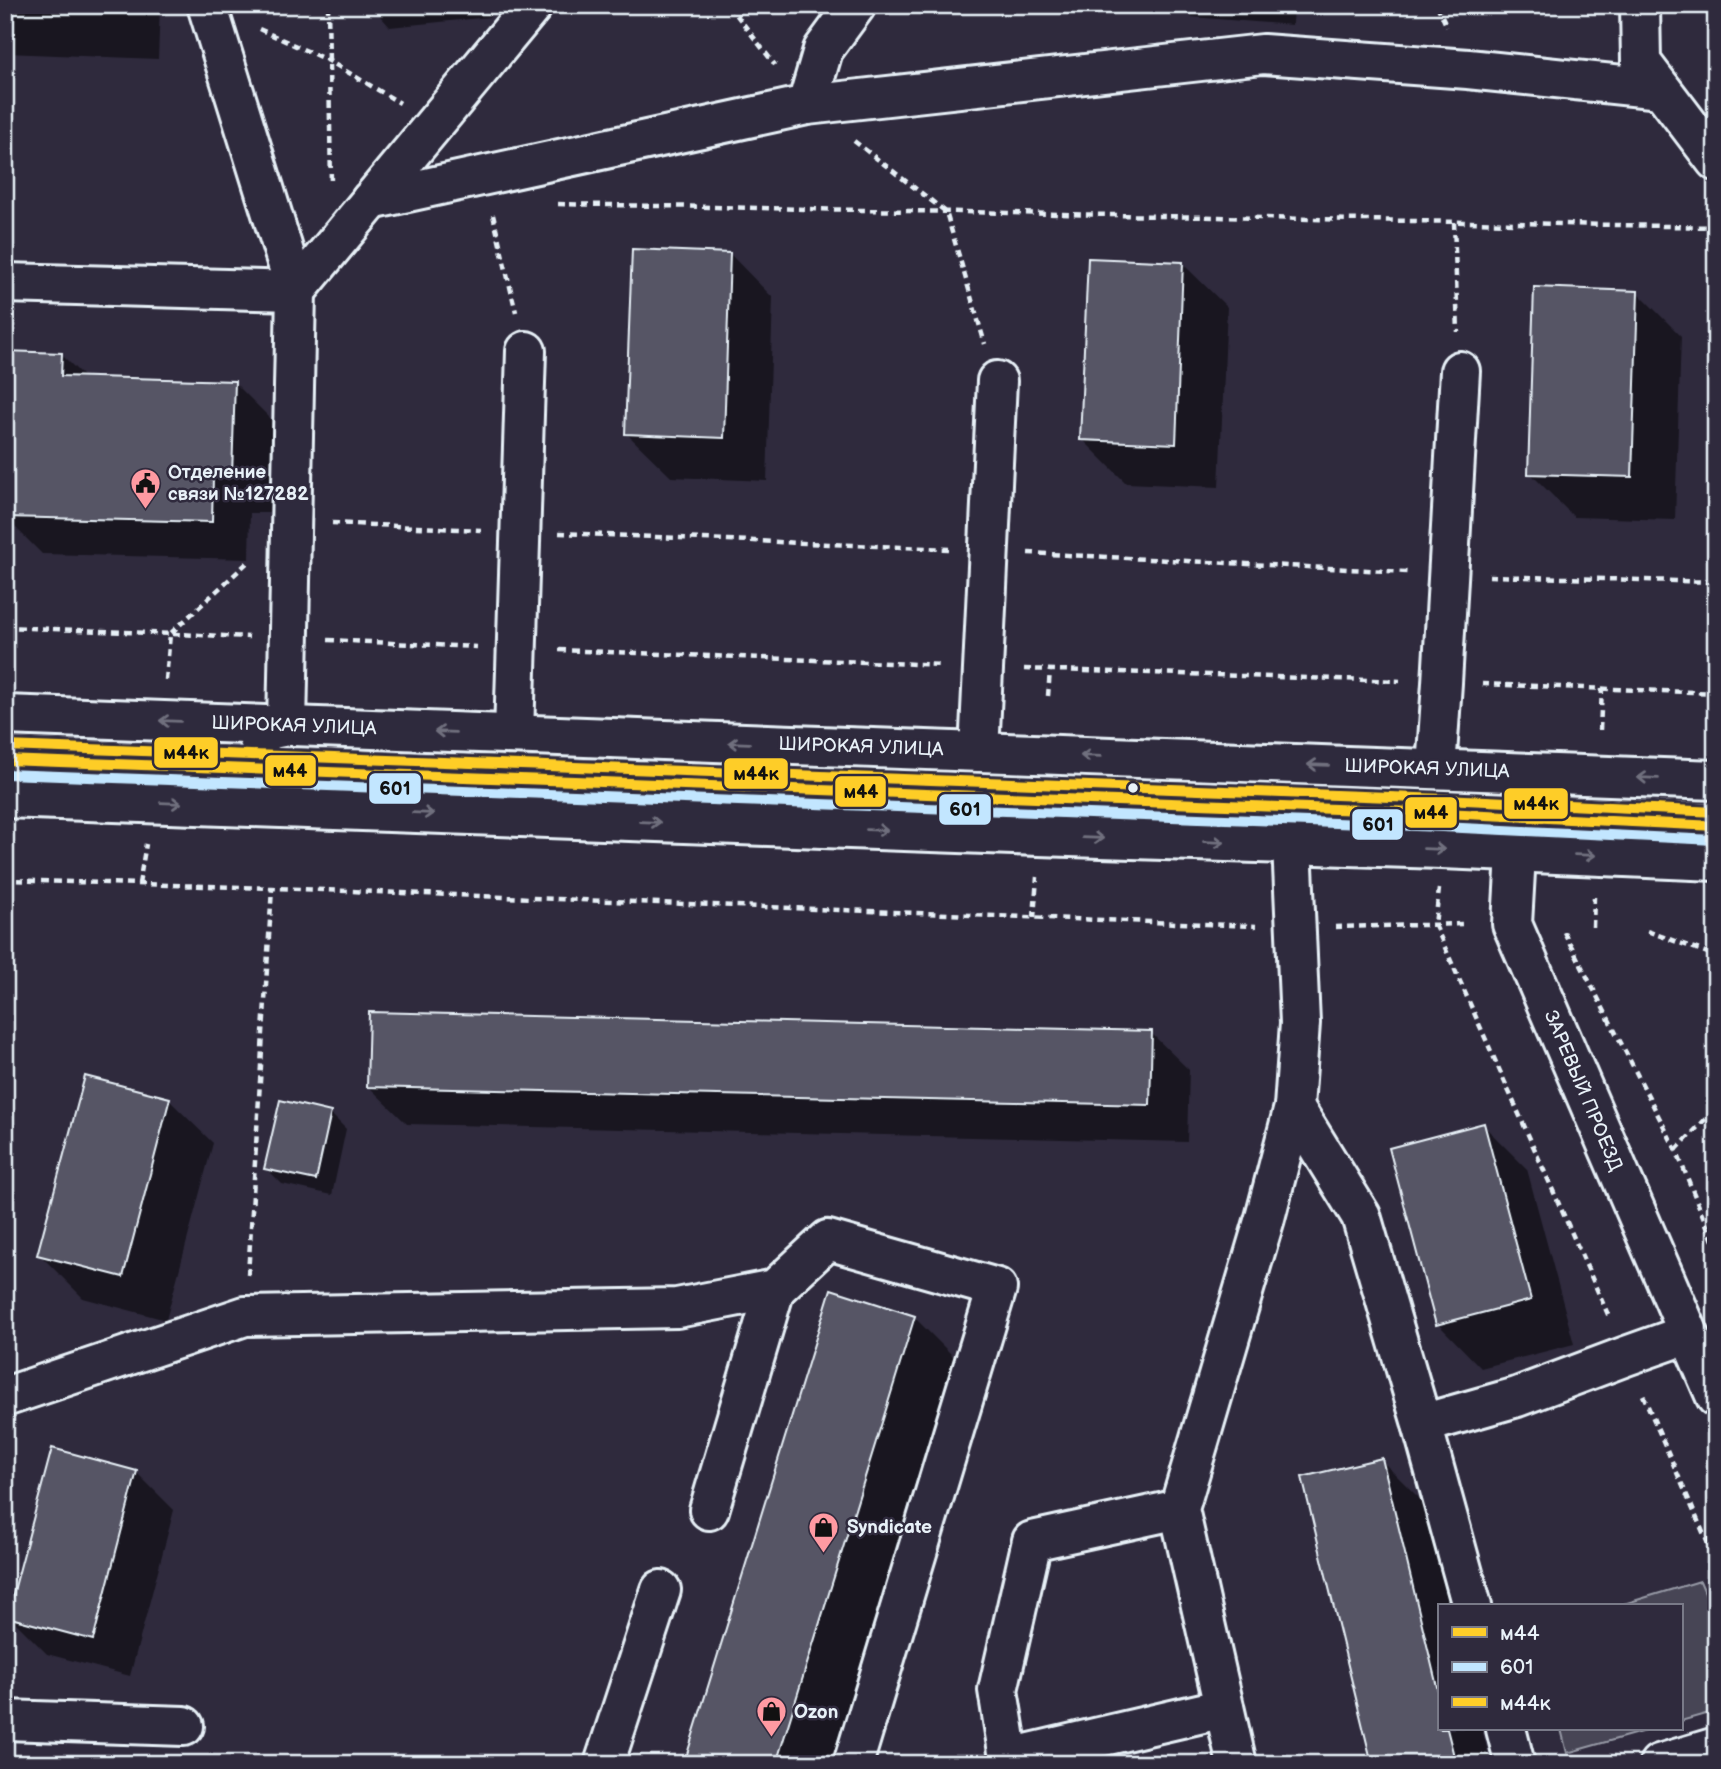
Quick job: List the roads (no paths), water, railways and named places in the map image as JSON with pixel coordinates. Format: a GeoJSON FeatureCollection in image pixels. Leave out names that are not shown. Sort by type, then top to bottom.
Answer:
{"type":"FeatureCollection","features":[{"type":"Feature","properties":{"kind":"main road"},"geometry":{"type":"LineString","coordinates":[[296,290],[533,5]]}},
{"type":"Feature","properties":{"kind":"main road"},"geometry":{"type":"LineString","coordinates":[[807,105],[823,50],[856,5]]}},
{"type":"Feature","properties":{"kind":"main road"},"geometry":{"type":"LineString","coordinates":[[1640,5],[1641,62],[1716,161]]}},
{"type":"Feature","properties":{"kind":"main road"},"geometry":{"type":"LineString","coordinates":[[207,6],[296,290],[287,726],[272,729],[258,738],[248,750],[245,769],[247,782],[256,796],[269,805],[285,808]]}},
{"type":"Feature","properties":{"kind":"main road"},"geometry":{"type":"LineString","coordinates":[[371,200],[807,105],[1263,54],[1468,69],[1661,89]]}},
{"type":"Feature","properties":{"kind":"main road"},"geometry":{"type":"LineString","coordinates":[[5,283],[296,290]]}},
{"type":"Feature","properties":{"kind":"main road"},"geometry":{"type":"LineString","coordinates":[[514,734],[526,351]]}},
{"type":"Feature","properties":{"kind":"main road"},"geometry":{"type":"LineString","coordinates":[[1436,769],[1460,371]]}},
{"type":"Feature","properties":{"kind":"main road"},"geometry":{"type":"LineString","coordinates":[[979,752],[996,381]]}},
{"type":"Feature","properties":{"kind":"main road"},"geometry":{"type":"LineString","coordinates":[[18,798],[47,796],[61,788],[70,775],[73,763],[71,743],[63,729],[49,720],[19,716]]}},
{"type":"Feature","properties":{"kind":"main road","name":"ШИРОКАЯ УЛИЦА"},"geometry":{"type":"LineString","coordinates":[[19,716],[1716,780]]}},
{"type":"Feature","properties":{"kind":"main road"},"geometry":{"type":"LineString","coordinates":[[5,760],[245,769],[1517,835],[1716,861]]}},
{"type":"Feature","properties":{"kind":"main road","name":"ЗАРЕВЫЙ ПРОЕЗД"},"geometry":{"type":"LineString","coordinates":[[1520,772],[1511,924],[1716,1397]]}},
{"type":"Feature","properties":{"kind":"main road"},"geometry":{"type":"LineString","coordinates":[[18,798],[1292,844],[1716,826]]}},
{"type":"Feature","properties":{"kind":"main road"},"geometry":{"type":"LineString","coordinates":[[1237,1764],[1179,1510],[1265,1218],[1294,1107],[1300,1023],[1292,844]]}},
{"type":"Feature","properties":{"kind":"main road"},"geometry":{"type":"LineString","coordinates":[[1294,1107],[1361,1216],[1471,1604]]}},
{"type":"Feature","properties":{"kind":"main road"},"geometry":{"type":"LineString","coordinates":[[5,1397],[245,1316],[677,1308],[775,1289],[828,1241],[996,1288],[853,1764]]}},
{"type":"Feature","properties":{"kind":"main road"},"geometry":{"type":"LineString","coordinates":[[709,1510],[775,1289]]}},
{"type":"Feature","properties":{"kind":"main road"},"geometry":{"type":"LineString","coordinates":[[1422,1424],[1517,1397],[1688,1334]]}},
{"type":"Feature","properties":{"kind":"main road"},"geometry":{"type":"LineString","coordinates":[[1179,1510],[1032,1541],[998,1690],[1009,1758],[1224,1708]]}},
{"type":"Feature","properties":{"kind":"main road"},"geometry":{"type":"LineString","coordinates":[[604,1764],[661,1590]]}},
{"type":"Feature","properties":{"kind":"main road"},"geometry":{"type":"LineString","coordinates":[[5,1720],[184,1726]]}},
{"type":"Feature","properties":{"kind":"main road"},"geometry":{"type":"LineString","coordinates":[[1506,1730],[1515,1764]]}},
{"type":"Feature","properties":{"kind":"main road"},"geometry":{"type":"LineString","coordinates":[[1659,1764],[1716,1746]]}},
{"type":"Feature","properties":{"kind":"place","name":"Отделение связи №127282"},"geometry":{"type":"Point","coordinates":[145,510]}},
{"type":"Feature","properties":{"kind":"place","name":"Syndicate"},"geometry":{"type":"Point","coordinates":[824,1554]}},
{"type":"Feature","properties":{"kind":"place","name":"Ozon"},"geometry":{"type":"Point","coordinates":[771,1739]}}]}
